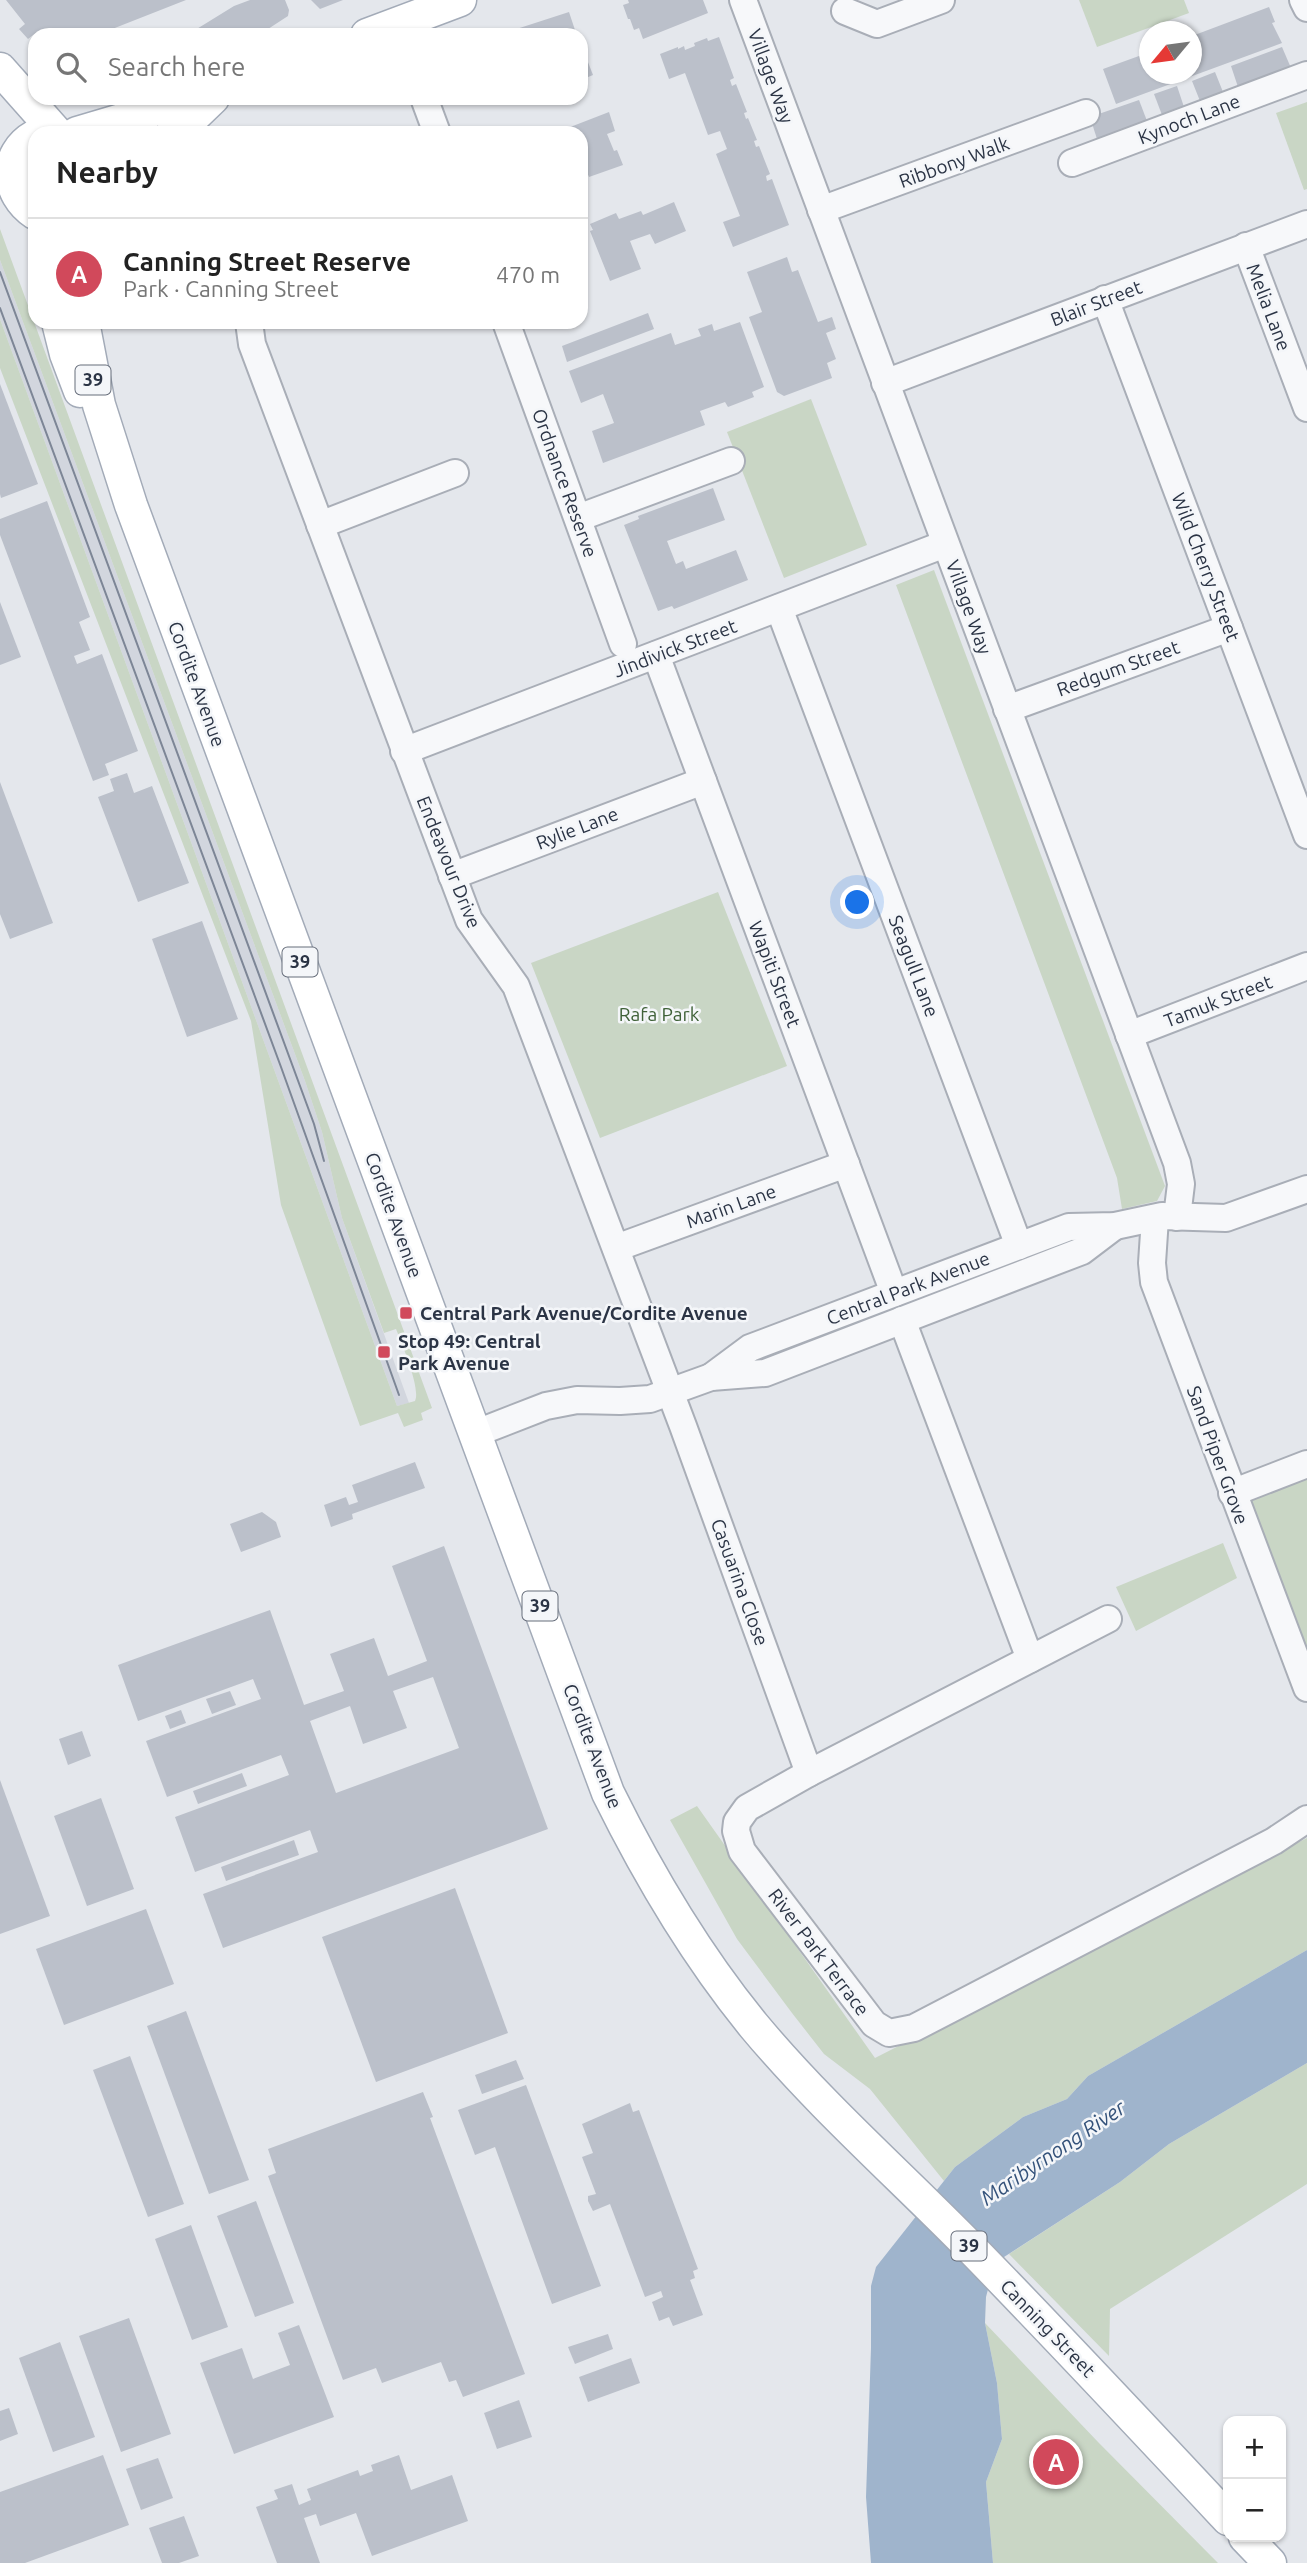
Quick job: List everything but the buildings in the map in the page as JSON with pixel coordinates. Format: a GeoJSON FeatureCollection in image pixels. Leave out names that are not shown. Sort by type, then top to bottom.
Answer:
{"type":"FeatureCollection","features":[{"type":"Feature","properties":{"kind":"main road"},"geometry":{"type":"LineString","coordinates":[[401,28],[460,0]]}},
{"type":"Feature","properties":{"kind":"main road"},"geometry":{"type":"LineString","coordinates":[[0,69],[28,102]]}},
{"type":"Feature","properties":{"kind":"main road"},"geometry":{"type":"LineString","coordinates":[[31,105],[49,126]]}},
{"type":"Feature","properties":{"kind":"main road"},"geometry":{"type":"LineString","coordinates":[[83,126],[167,105]]}},
{"type":"Feature","properties":{"kind":"main road"},"geometry":{"type":"LineString","coordinates":[[182,126],[206,105]]}},
{"type":"Feature","properties":{"kind":"main road"},"geometry":{"type":"LineString","coordinates":[[23,201],[11,171],[13,161],[24,144],[28,143]]}},
{"type":"Feature","properties":{"kind":"main road"},"geometry":{"type":"LineString","coordinates":[[0,160],[23,201]]}},
{"type":"Feature","properties":{"kind":"main road","name":"Cordite Avenue"},"geometry":{"type":"LineString","coordinates":[[60,329],[74,377],[131,505]]}},
{"type":"Feature","properties":{"kind":"main road","name":"Cordite Avenue"},"geometry":{"type":"LineString","coordinates":[[84,329],[99,405],[131,505],[608,1793],[683,1931],[755,2027],[834,2112]]}},
{"type":"Feature","properties":{"kind":"main road","name":"Canning Street"},"geometry":{"type":"LineString","coordinates":[[834,2112],[968,2246],[1223,2514]]}},
{"type":"Feature","properties":{"kind":"main road"},"geometry":{"type":"LineString","coordinates":[[1250,2542],[1270,2563]]}},
{"type":"Feature","properties":{"kind":"street","name":"Village Way"},"geometry":{"type":"LineString","coordinates":[[743,0],[1177,1163],[1181,1184],[1166,1217]]}},
{"type":"Feature","properties":{"kind":"street"},"geometry":{"type":"LineString","coordinates":[[845,11],[877,24],[941,0]]}},
{"type":"Feature","properties":{"kind":"street"},"geometry":{"type":"LineString","coordinates":[[1303,0],[1307,8]]}},
{"type":"Feature","properties":{"kind":"street","name":"Kynoch Lane"},"geometry":{"type":"LineString","coordinates":[[1072,163],[1307,75]]}},
{"type":"Feature","properties":{"kind":"street"},"geometry":{"type":"LineString","coordinates":[[427,105],[434,126]]}},
{"type":"Feature","properties":{"kind":"street","name":"Ribbony Walk"},"geometry":{"type":"LineString","coordinates":[[821,210],[1086,113]]}},
{"type":"Feature","properties":{"kind":"street","name":"Blair Street"},"geometry":{"type":"LineString","coordinates":[[885,383],[1307,224]]}},
{"type":"Feature","properties":{"kind":"street","name":"Melia Lane"},"geometry":{"type":"LineString","coordinates":[[1246,246],[1307,408]]}},
{"type":"Feature","properties":{"kind":"street","name":"Wild Cherry Street"},"geometry":{"type":"LineString","coordinates":[[1105,299],[1307,835]]}},
{"type":"Feature","properties":{"kind":"street","name":"Endeavour Drive"},"geometry":{"type":"LineString","coordinates":[[250,329],[252,344],[469,920],[516,986],[670,1392]]}},
{"type":"Feature","properties":{"kind":"street","name":"Ordnance Reserve"},"geometry":{"type":"LineString","coordinates":[[509,329],[623,644]]}},
{"type":"Feature","properties":{"kind":"street"},"geometry":{"type":"LineString","coordinates":[[578,518],[731,461]]}},
{"type":"Feature","properties":{"kind":"street"},"geometry":{"type":"LineString","coordinates":[[320,525],[455,473]]}},
{"type":"Feature","properties":{"kind":"street","name":"Jindivick Street"},"geometry":{"type":"LineString","coordinates":[[404,751],[945,544]]}},
{"type":"Feature","properties":{"kind":"street","name":"Seagull Lane"},"geometry":{"type":"LineString","coordinates":[[779,608],[1019,1246]]}},
{"type":"Feature","properties":{"kind":"street","name":"Redgum Street"},"geometry":{"type":"LineString","coordinates":[[1007,709],[1229,628]]}},
{"type":"Feature","properties":{"kind":"street","name":"Wapiti Street"},"geometry":{"type":"LineString","coordinates":[[656,655],[894,1293]]}},
{"type":"Feature","properties":{"kind":"street","name":"Rylie Lane"},"geometry":{"type":"LineString","coordinates":[[452,876],[703,781]]}},
{"type":"Feature","properties":{"kind":"street","name":"Tamuk Street"},"geometry":{"type":"LineString","coordinates":[[1129,1035],[1307,966]]}},
{"type":"Feature","properties":{"kind":"street","name":"Marin Lane"},"geometry":{"type":"LineString","coordinates":[[616,1248],[846,1164]]}},
{"type":"Feature","properties":{"kind":"street","name":"Central Park Avenue"},"geometry":{"type":"LineString","coordinates":[[711,1377],[750,1348],[1069,1227],[1115,1226],[1166,1217],[1226,1218],[1307,1189]]}},
{"type":"Feature","properties":{"kind":"street","name":"Sand Piper Grove"},"geometry":{"type":"LineString","coordinates":[[1166,1217],[1152,1263],[1154,1282],[1307,1688]]}},
{"type":"Feature","properties":{"kind":"street","name":"Central Park Avenue"},"geometry":{"type":"LineString","coordinates":[[474,1434],[546,1406],[577,1400],[650,1399],[711,1377],[765,1373],[1082,1251],[1115,1226]]}},
{"type":"Feature","properties":{"kind":"street"},"geometry":{"type":"LineString","coordinates":[[902,1320],[1030,1659]]}},
{"type":"Feature","properties":{"kind":"street","name":"Casuarina Close"},"geometry":{"type":"LineString","coordinates":[[670,1392],[808,1773]]}},
{"type":"Feature","properties":{"kind":"street"},"geometry":{"type":"LineString","coordinates":[[1232,1493],[1307,1464]]}},
{"type":"Feature","properties":{"kind":"street","name":"River Park Terrace"},"geometry":{"type":"LineString","coordinates":[[1108,1619],[808,1773],[747,1808],[737,1822],[738,1842],[742,1851],[874,2024],[889,2033],[914,2028],[1274,1841],[1307,1819]]}},
{"type":"Feature","properties":{"kind":"shaded area"},"geometry":{"type":"Polygon","coordinates":[[[0,260],[305,1081],[322,1132],[342,1218],[409,1403],[397,1406],[0,319],[0,260]]]}},
{"type":"Feature","properties":{"kind":"green space"},"geometry":{"type":"Polygon","coordinates":[[[1079,0],[1184,0],[1189,13],[1167,21],[1139,21],[1139,31],[1097,47],[1079,0]]]}},
{"type":"Feature","properties":{"kind":"green space"},"geometry":{"type":"Polygon","coordinates":[[[1307,102],[1307,189],[1304,190],[1276,113],[1307,102]]]}},
{"type":"Feature","properties":{"kind":"green space"},"geometry":{"type":"Polygon","coordinates":[[[0,229],[28,305],[28,329],[37,329],[432,1408],[421,1413],[423,1420],[404,1427],[398,1413],[360,1426],[281,1205],[251,1021],[0,368],[0,319],[397,1406],[415,1401],[415,1387],[406,1355],[396,1329],[384,1333],[342,1218],[322,1132],[305,1081],[0,260],[0,229]]]}},
{"type":"Feature","properties":{"kind":"green space"},"geometry":{"type":"Polygon","coordinates":[[[811,399],[867,545],[784,578],[727,432],[811,399]]]}},
{"type":"Feature","properties":{"kind":"green space"},"geometry":{"type":"Polygon","coordinates":[[[934,570],[1165,1186],[1157,1201],[1122,1209],[1117,1178],[896,585],[934,570]]]}},
{"type":"Feature","properties":{"kind":"green space","name":"Rafa Park"},"geometry":{"type":"Polygon","coordinates":[[[718,892],[787,1066],[600,1138],[531,963],[718,892]]]}},
{"type":"Feature","properties":{"kind":"green space"},"geometry":{"type":"Polygon","coordinates":[[[1307,1476],[1307,1655],[1246,1500],[1307,1476]]]}},
{"type":"Feature","properties":{"kind":"green space"},"geometry":{"type":"Polygon","coordinates":[[[1223,1543],[1237,1578],[1136,1631],[1116,1587],[1223,1543]]]}},
{"type":"Feature","properties":{"kind":"green space"},"geometry":{"type":"Polygon","coordinates":[[[697,1806],[875,2058],[1307,1838],[1307,1950],[1088,2076],[1067,2099],[1023,2117],[955,2167],[944,2181],[870,2089],[824,2054],[737,1939],[670,1820],[697,1806]]]}},
{"type":"Feature","properties":{"kind":"green space"},"geometry":{"type":"Polygon","coordinates":[[[1307,2063],[1307,2184],[1110,2309],[1109,2356],[1009,2254],[1120,2182],[1169,2144],[1307,2063]]]}},
{"type":"Feature","properties":{"kind":"green space"},"geometry":{"type":"Polygon","coordinates":[[[985,2323],[1218,2563],[993,2563],[986,2482],[1002,2439],[997,2383],[985,2323]]]}},
{"type":"Feature","properties":{"kind":"water","name":"Maribyrnong River"},"geometry":{"type":"Polygon","coordinates":[[[1307,1950],[1307,2063],[1169,2144],[1120,2182],[1004,2257],[992,2274],[986,2297],[985,2323],[997,2383],[1002,2439],[986,2482],[993,2563],[871,2563],[866,2497],[871,2286],[876,2267],[955,2167],[1023,2117],[1067,2099],[1088,2076],[1307,1950]]]}},
{"type":"Feature","properties":{"kind":"tram line"},"geometry":{"type":"LineString","coordinates":[[0,272],[314,1124],[324,1161]]}},
{"type":"Feature","properties":{"kind":"tram line"},"geometry":{"type":"LineString","coordinates":[[0,308],[281,1067],[399,1395]]}},
{"type":"Feature","properties":{"kind":"place","name":"Central Park Avenue/Cordite Avenue"},"geometry":{"type":"Point","coordinates":[406,1313]}},
{"type":"Feature","properties":{"kind":"place","name":"Stop 49: Central Park Avenue"},"geometry":{"type":"Point","coordinates":[384,1352]}},
{"type":"Feature","properties":{"kind":"place","name":"Canning Street Reserve"},"geometry":{"type":"Point","coordinates":[1056,2462]}}]}
